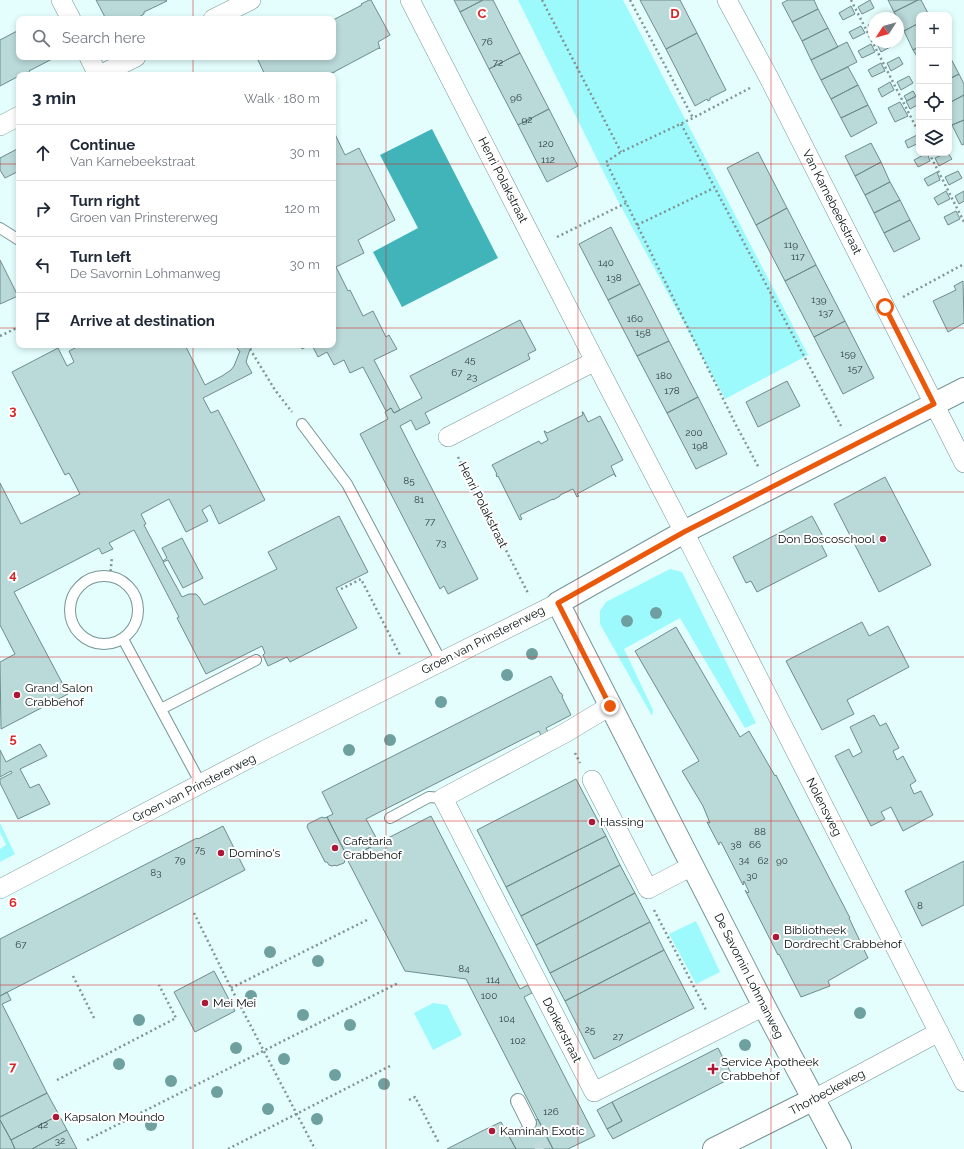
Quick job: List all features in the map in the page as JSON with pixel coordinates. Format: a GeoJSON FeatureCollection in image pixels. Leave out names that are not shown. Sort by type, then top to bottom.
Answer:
{"type":"FeatureCollection","features":[{"type":"Feature","properties":{"kind":"street"},"geometry":{"type":"LineString","coordinates":[[61,0],[69,16]]}},
{"type":"Feature","properties":{"kind":"street"},"geometry":{"type":"LineString","coordinates":[[218,16],[251,0]]}},
{"type":"Feature","properties":{"kind":"street","name":"Henri Polakstraat"},"geometry":{"type":"LineString","coordinates":[[410,0],[684,532]]}},
{"type":"Feature","properties":{"kind":"street","name":"Van Karnebeekstraat"},"geometry":{"type":"LineString","coordinates":[[727,0],[769,78],[964,463]]}},
{"type":"Feature","properties":{"kind":"street"},"geometry":{"type":"LineString","coordinates":[[91,60],[97,72]]}},
{"type":"Feature","properties":{"kind":"street"},"geometry":{"type":"LineString","coordinates":[[105,72],[130,60]]}},
{"type":"Feature","properties":{"kind":"street"},"geometry":{"type":"LineString","coordinates":[[0,126],[16,118]]}},
{"type":"Feature","properties":{"kind":"street"},"geometry":{"type":"LineString","coordinates":[[448,437],[595,361]]}},
{"type":"Feature","properties":{"kind":"street","name":"Groen van Prinstererweg"},"geometry":{"type":"LineString","coordinates":[[0,890],[201,784],[411,676],[558,603],[684,532],[964,389]]}},
{"type":"Feature","properties":{"kind":"street","name":"Nolensweg"},"geometry":{"type":"LineString","coordinates":[[684,532],[964,1082]]}},
{"type":"Feature","properties":{"kind":"street","name":"De Savornin Lohmanweg"},"geometry":{"type":"LineString","coordinates":[[558,603],[764,1006],[840,1149]]}},
{"type":"Feature","properties":{"kind":"street"},"geometry":{"type":"LineString","coordinates":[[442,798],[565,733],[610,706]]}},
{"type":"Feature","properties":{"kind":"street"},"geometry":{"type":"LineString","coordinates":[[592,780],[648,889],[692,866]]}},
{"type":"Feature","properties":{"kind":"street","name":"Donkerstraat"},"geometry":{"type":"LineString","coordinates":[[442,798],[594,1092],[764,1006]]}},
{"type":"Feature","properties":{"kind":"street","name":"Thorbeckeweg"},"geometry":{"type":"LineString","coordinates":[[714,1149],[814,1099],[939,1032]]}},
{"type":"Feature","properties":{"kind":"street"},"geometry":{"type":"LineString","coordinates":[[518,1101],[529,1123]]}},
{"type":"Feature","properties":{"kind":"lane"},"geometry":{"type":"LineString","coordinates":[[0,228],[16,238]]}},
{"type":"Feature","properties":{"kind":"lane"},"geometry":{"type":"LineString","coordinates":[[302,424],[347,484],[441,661]]}},
{"type":"Feature","properties":{"kind":"lane"},"geometry":{"type":"LineString","coordinates":[[96,576],[110,576],[122,580],[130,588],[137,600],[138,611],[135,624],[123,639],[106,644],[93,643],[83,638],[74,628],[70,616],[70,603],[75,591],[85,581],[96,576]]}},
{"type":"Feature","properties":{"kind":"lane"},"geometry":{"type":"LineString","coordinates":[[123,639],[201,784]]}},
{"type":"Feature","properties":{"kind":"lane"},"geometry":{"type":"LineString","coordinates":[[161,709],[256,660]]}},
{"type":"Feature","properties":{"kind":"lane"},"geometry":{"type":"LineString","coordinates":[[390,818],[429,798],[442,798]]}},
{"type":"Feature","properties":{"kind":"path"},"geometry":{"type":"LineString","coordinates":[[542,0],[621,152]]}},
{"type":"Feature","properties":{"kind":"path"},"geometry":{"type":"LineString","coordinates":[[630,0],[693,118]]}},
{"type":"Feature","properties":{"kind":"path"},"geometry":{"type":"LineString","coordinates":[[851,0],[916,127]]}},
{"type":"Feature","properties":{"kind":"path"},"geometry":{"type":"LineString","coordinates":[[769,78],[693,118],[621,152],[606,162],[736,425],[770,488]]}},
{"type":"Feature","properties":{"kind":"path"},"geometry":{"type":"LineString","coordinates":[[681,124],[851,446]]}},
{"type":"Feature","properties":{"kind":"path"},"geometry":{"type":"LineString","coordinates":[[931,156],[964,222]]}},
{"type":"Feature","properties":{"kind":"path"},"geometry":{"type":"LineString","coordinates":[[637,225],[715,188]]}},
{"type":"Feature","properties":{"kind":"path"},"geometry":{"type":"LineString","coordinates":[[537,247],[626,203]]}},
{"type":"Feature","properties":{"kind":"path"},"geometry":{"type":"LineString","coordinates":[[885,307],[964,264]]}},
{"type":"Feature","properties":{"kind":"path"},"geometry":{"type":"LineString","coordinates":[[0,336],[16,328]]}},
{"type":"Feature","properties":{"kind":"path"},"geometry":{"type":"LineString","coordinates":[[250,349],[275,390],[302,424]]}},
{"type":"Feature","properties":{"kind":"path","name":"Henri Polakstraat"},"geometry":{"type":"LineString","coordinates":[[448,437],[538,613]]}},
{"type":"Feature","properties":{"kind":"path"},"geometry":{"type":"LineString","coordinates":[[110,576],[112,557]]}},
{"type":"Feature","properties":{"kind":"path"},"geometry":{"type":"LineString","coordinates":[[341,589],[361,580],[411,676]]}},
{"type":"Feature","properties":{"kind":"path"},"geometry":{"type":"LineString","coordinates":[[194,913],[230,988],[315,1149]]}},
{"type":"Feature","properties":{"kind":"path"},"geometry":{"type":"LineString","coordinates":[[230,988],[367,920]]}},
{"type":"Feature","properties":{"kind":"path"},"geometry":{"type":"LineString","coordinates":[[73,976],[94,1018]]}},
{"type":"Feature","properties":{"kind":"path"},"geometry":{"type":"LineString","coordinates":[[87,1140],[398,983]]}},
{"type":"Feature","properties":{"kind":"path"},"geometry":{"type":"LineString","coordinates":[[57,1080],[176,1018],[159,985]]}},
{"type":"Feature","properties":{"kind":"path"},"geometry":{"type":"LineString","coordinates":[[228,1149],[392,1065]]}},
{"type":"Feature","properties":{"kind":"path"},"geometry":{"type":"LineString","coordinates":[[409,1100],[415,1097],[439,1143]]}},
{"type":"Feature","properties":{"kind":"shaded area"},"geometry":{"type":"Polygon","coordinates":[[[518,0],[623,0],[808,355],[725,399],[617,199],[518,0]]]}},
{"type":"Feature","properties":{"kind":"shaded area"},"geometry":{"type":"Polygon","coordinates":[[[432,129],[498,258],[402,307],[373,252],[418,228],[380,155],[432,129]]]}},
{"type":"Feature","properties":{"kind":"shaded area"},"geometry":{"type":"Polygon","coordinates":[[[670,569],[682,572],[756,723],[745,728],[680,618],[624,649],[653,710],[652,716],[600,624],[600,611],[606,602],[670,569]]]}},
{"type":"Feature","properties":{"kind":"shaded area"},"geometry":{"type":"Polygon","coordinates":[[[0,823],[15,854],[0,862],[0,849],[6,845],[0,832],[0,823]]]}},
{"type":"Feature","properties":{"kind":"shaded area"},"geometry":{"type":"Polygon","coordinates":[[[696,921],[720,972],[696,984],[669,934],[696,921]]]}},
{"type":"Feature","properties":{"kind":"shaded area"},"geometry":{"type":"Polygon","coordinates":[[[433,1003],[447,1005],[462,1035],[433,1050],[414,1013],[433,1003]]]}},
{"type":"Feature","properties":{"kind":"building"},"geometry":{"type":"Polygon","coordinates":[[[96,0],[167,1],[144,12],[144,14],[141,16],[104,16],[96,0]]]}},
{"type":"Feature","properties":{"kind":"building"},"geometry":{"type":"Polygon","coordinates":[[[369,0],[371,0],[390,35],[378,42],[380,49],[379,48],[334,72],[264,72],[258,60],[336,60],[336,18],[369,0]]]}},
{"type":"Feature","properties":{"kind":"building"},"geometry":{"type":"Polygon","coordinates":[[[454,0],[483,0],[460,12],[454,0]]]}},
{"type":"Feature","properties":{"kind":"building"},"geometry":{"type":"Polygon","coordinates":[[[483,0],[493,0],[520,53],[489,69],[460,12],[483,0]]]}},
{"type":"Feature","properties":{"kind":"building"},"geometry":{"type":"Polygon","coordinates":[[[640,0],[680,0],[697,33],[666,49],[640,0]]]}},
{"type":"Feature","properties":{"kind":"building"},"geometry":{"type":"Polygon","coordinates":[[[788,0],[814,0],[818,9],[792,22],[782,3],[788,0]]]}},
{"type":"Feature","properties":{"kind":"building"},"geometry":{"type":"Polygon","coordinates":[[[870,0],[874,8],[862,14],[858,7],[870,0]]]}},
{"type":"Feature","properties":{"kind":"building"},"geometry":{"type":"Polygon","coordinates":[[[888,0],[918,0],[894,12],[888,0]]]}},
{"type":"Feature","properties":{"kind":"building"},"geometry":{"type":"Polygon","coordinates":[[[918,0],[921,0],[927,12],[916,12],[916,25],[904,31],[904,12],[894,12],[918,0]]]}},
{"type":"Feature","properties":{"kind":"building"},"geometry":{"type":"Polygon","coordinates":[[[851,6],[855,14],[843,20],[839,13],[851,6]]]}},
{"type":"Feature","properties":{"kind":"building"},"geometry":{"type":"Polygon","coordinates":[[[818,9],[828,28],[802,41],[792,22],[818,9]]]}},
{"type":"Feature","properties":{"kind":"building"},"geometry":{"type":"Polygon","coordinates":[[[916,25],[916,48],[913,50],[904,31],[916,25]]]}},
{"type":"Feature","properties":{"kind":"building"},"geometry":{"type":"Polygon","coordinates":[[[861,26],[865,33],[853,39],[849,32],[861,26]]]}},
{"type":"Feature","properties":{"kind":"building"},"geometry":{"type":"Polygon","coordinates":[[[828,28],[838,47],[811,60],[802,41],[828,28]]]}},
{"type":"Feature","properties":{"kind":"building"},"geometry":{"type":"Polygon","coordinates":[[[16,32],[16,60],[50,60],[30,72],[16,72],[16,78],[0,86],[0,40],[16,32]]]}},
{"type":"Feature","properties":{"kind":"building"},"geometry":{"type":"Polygon","coordinates":[[[697,33],[726,90],[710,98],[710,100],[708,101],[707,99],[695,106],[666,49],[697,33]]]}},
{"type":"Feature","properties":{"kind":"building"},"geometry":{"type":"Polygon","coordinates":[[[847,42],[857,62],[821,80],[811,60],[847,42]]]}},
{"type":"Feature","properties":{"kind":"building"},"geometry":{"type":"Polygon","coordinates":[[[868,46],[868,48],[873,48],[875,52],[862,58],[858,51],[868,46]]]}},
{"type":"Feature","properties":{"kind":"building"},"geometry":{"type":"Polygon","coordinates":[[[879,48],[888,48],[881,52],[879,48]]]}},
{"type":"Feature","properties":{"kind":"building"},"geometry":{"type":"Polygon","coordinates":[[[520,53],[549,109],[518,125],[489,69],[520,53]]]}},
{"type":"Feature","properties":{"kind":"building"},"geometry":{"type":"Polygon","coordinates":[[[899,57],[903,64],[891,71],[887,63],[899,57]]]}},
{"type":"Feature","properties":{"kind":"building"},"geometry":{"type":"Polygon","coordinates":[[[952,61],[959,74],[952,78],[952,61]]]}},
{"type":"Feature","properties":{"kind":"building"},"geometry":{"type":"Polygon","coordinates":[[[881,63],[885,71],[872,77],[868,70],[881,63]]]}},
{"type":"Feature","properties":{"kind":"building"},"geometry":{"type":"Polygon","coordinates":[[[848,67],[858,85],[831,99],[821,80],[848,67]]]}},
{"type":"Feature","properties":{"kind":"building"},"geometry":{"type":"Polygon","coordinates":[[[959,74],[964,84],[964,95],[952,101],[952,84],[952,78],[959,74]]]}},
{"type":"Feature","properties":{"kind":"building"},"geometry":{"type":"Polygon","coordinates":[[[909,76],[913,83],[901,90],[897,82],[909,76]]]}},
{"type":"Feature","properties":{"kind":"building"},"geometry":{"type":"Polygon","coordinates":[[[890,82],[894,90],[882,97],[878,89],[890,82]]]}},
{"type":"Feature","properties":{"kind":"building"},"geometry":{"type":"Polygon","coordinates":[[[858,85],[868,105],[841,118],[831,99],[858,85]]]}},
{"type":"Feature","properties":{"kind":"building"},"geometry":{"type":"Polygon","coordinates":[[[913,91],[916,96],[907,101],[904,96],[913,91]]]}},
{"type":"Feature","properties":{"kind":"building"},"geometry":{"type":"Polygon","coordinates":[[[964,95],[964,120],[952,125],[952,120],[952,101],[964,95]]]}},
{"type":"Feature","properties":{"kind":"building"},"geometry":{"type":"Polygon","coordinates":[[[916,96],[916,106],[910,109],[906,101],[916,96]]]}},
{"type":"Feature","properties":{"kind":"building"},"geometry":{"type":"Polygon","coordinates":[[[900,102],[908,116],[895,122],[888,108],[900,102]]]}},
{"type":"Feature","properties":{"kind":"building"},"geometry":{"type":"Polygon","coordinates":[[[868,105],[877,123],[851,137],[841,118],[868,105]]]}},
{"type":"Feature","properties":{"kind":"building"},"geometry":{"type":"Polygon","coordinates":[[[549,109],[578,166],[547,182],[518,125],[549,109]]]}},
{"type":"Feature","properties":{"kind":"building"},"geometry":{"type":"Polygon","coordinates":[[[964,120],[964,144],[962,145],[952,125],[964,120]]]}},
{"type":"Feature","properties":{"kind":"building"},"geometry":{"type":"Polygon","coordinates":[[[336,136],[345,155],[359,148],[395,220],[358,240],[364,253],[336,267],[336,136]]]}},
{"type":"Feature","properties":{"kind":"building"},"geometry":{"type":"Polygon","coordinates":[[[916,136],[916,144],[908,148],[905,141],[916,136]]]}},
{"type":"Feature","properties":{"kind":"building"},"geometry":{"type":"Polygon","coordinates":[[[871,143],[881,162],[855,176],[845,156],[871,143]]]}},
{"type":"Feature","properties":{"kind":"building"},"geometry":{"type":"Polygon","coordinates":[[[16,150],[16,172],[5,178],[0,170],[0,158],[16,150]]]}},
{"type":"Feature","properties":{"kind":"building"},"geometry":{"type":"Polygon","coordinates":[[[758,152],[787,208],[756,225],[727,168],[758,152]]]}},
{"type":"Feature","properties":{"kind":"building"},"geometry":{"type":"Polygon","coordinates":[[[921,156],[928,156],[930,161],[918,167],[914,160],[921,156]]]}},
{"type":"Feature","properties":{"kind":"building"},"geometry":{"type":"Polygon","coordinates":[[[939,156],[950,156],[952,159],[939,166],[935,158],[939,156]]]}},
{"type":"Feature","properties":{"kind":"building"},"geometry":{"type":"Polygon","coordinates":[[[881,162],[890,182],[865,195],[855,176],[881,162]]]}},
{"type":"Feature","properties":{"kind":"building"},"geometry":{"type":"Polygon","coordinates":[[[958,171],[962,178],[949,185],[945,177],[958,171]]]}},
{"type":"Feature","properties":{"kind":"building"},"geometry":{"type":"Polygon","coordinates":[[[937,172],[940,180],[928,186],[924,179],[937,172]]]}},
{"type":"Feature","properties":{"kind":"building"},"geometry":{"type":"Polygon","coordinates":[[[890,182],[900,200],[874,213],[865,195],[890,182]]]}},
{"type":"Feature","properties":{"kind":"building"},"geometry":{"type":"Polygon","coordinates":[[[946,191],[950,199],[938,205],[934,198],[946,191]]]}},
{"type":"Feature","properties":{"kind":"building"},"geometry":{"type":"Polygon","coordinates":[[[964,191],[964,201],[959,204],[955,196],[964,191]]]}},
{"type":"Feature","properties":{"kind":"building"},"geometry":{"type":"Polygon","coordinates":[[[900,200],[910,220],[884,233],[874,213],[900,200]]]}},
{"type":"Feature","properties":{"kind":"building"},"geometry":{"type":"Polygon","coordinates":[[[787,208],[816,265],[785,281],[756,225],[787,208]]]}},
{"type":"Feature","properties":{"kind":"building"},"geometry":{"type":"Polygon","coordinates":[[[956,211],[960,219],[948,225],[944,217],[956,211]]]}},
{"type":"Feature","properties":{"kind":"building"},"geometry":{"type":"Polygon","coordinates":[[[910,220],[920,239],[894,252],[884,233],[910,220]]]}},
{"type":"Feature","properties":{"kind":"building"},"geometry":{"type":"Polygon","coordinates":[[[611,227],[640,284],[608,300],[579,244],[611,227]]]}},
{"type":"Feature","properties":{"kind":"building"},"geometry":{"type":"Polygon","coordinates":[[[0,260],[16,292],[16,297],[0,304],[0,260]]]}},
{"type":"Feature","properties":{"kind":"building"},"geometry":{"type":"Polygon","coordinates":[[[816,265],[845,321],[814,337],[785,281],[816,265]]]}},
{"type":"Feature","properties":{"kind":"building"},"geometry":{"type":"Polygon","coordinates":[[[336,267],[363,316],[373,311],[386,337],[389,335],[397,349],[374,360],[400,410],[394,413],[391,408],[386,411],[363,367],[350,373],[344,360],[334,365],[327,352],[318,357],[314,348],[336,348],[336,267]]]}},
{"type":"Feature","properties":{"kind":"building"},"geometry":{"type":"Polygon","coordinates":[[[963,281],[964,323],[948,332],[933,301],[956,290],[954,286],[963,281]]]}},
{"type":"Feature","properties":{"kind":"building"},"geometry":{"type":"Polygon","coordinates":[[[640,284],[669,341],[637,356],[608,300],[640,284]]]}},
{"type":"Feature","properties":{"kind":"building"},"geometry":{"type":"Polygon","coordinates":[[[520,320],[536,350],[528,354],[530,359],[425,413],[430,423],[416,430],[411,420],[400,426],[478,579],[448,594],[444,586],[440,589],[360,434],[388,419],[385,412],[391,408],[394,413],[422,398],[410,376],[520,320]]]}},
{"type":"Feature","properties":{"kind":"building"},"geometry":{"type":"Polygon","coordinates":[[[845,321],[874,378],[843,394],[814,337],[845,321]]]}},
{"type":"Feature","properties":{"kind":"building"},"geometry":{"type":"Polygon","coordinates":[[[669,341],[698,397],[667,413],[637,356],[669,341]]]}},
{"type":"Feature","properties":{"kind":"building"},"geometry":{"type":"Polygon","coordinates":[[[58,348],[67,366],[74,362],[69,351],[75,348],[186,348],[205,385],[231,370],[240,351],[237,348],[251,348],[246,362],[252,373],[203,398],[211,413],[218,410],[265,500],[219,524],[210,505],[202,510],[208,521],[186,532],[169,499],[141,514],[146,524],[144,525],[163,561],[167,558],[162,548],[182,538],[203,578],[183,588],[168,560],[163,562],[182,597],[189,594],[196,594],[204,605],[277,569],[268,552],[339,516],[368,572],[336,588],[357,628],[290,662],[287,657],[268,666],[263,655],[265,653],[262,646],[206,674],[177,618],[179,617],[134,530],[109,543],[113,549],[102,554],[99,548],[14,592],[68,694],[1,729],[0,662],[15,654],[0,625],[0,483],[21,524],[80,494],[69,473],[65,475],[12,372],[58,348]]]}},
{"type":"Feature","properties":{"kind":"building"},"geometry":{"type":"Polygon","coordinates":[[[787,381],[800,406],[758,427],[746,402],[787,381]]]}},
{"type":"Feature","properties":{"kind":"building"},"geometry":{"type":"Polygon","coordinates":[[[698,397],[727,454],[696,469],[667,413],[698,397]]]}},
{"type":"Feature","properties":{"kind":"building"},"geometry":{"type":"Polygon","coordinates":[[[582,412],[588,422],[600,416],[623,460],[611,466],[616,477],[614,474],[577,494],[579,496],[577,497],[573,489],[520,515],[522,519],[520,520],[492,465],[539,441],[541,444],[548,440],[544,431],[547,433],[583,415],[582,412]]]}},
{"type":"Feature","properties":{"kind":"building"},"geometry":{"type":"Polygon","coordinates":[[[885,477],[931,565],[879,592],[834,504],[885,477]]]}},
{"type":"Feature","properties":{"kind":"building"},"geometry":{"type":"Polygon","coordinates":[[[812,516],[826,542],[821,544],[827,556],[757,592],[751,581],[746,583],[733,557],[812,516]]]}},
{"type":"Feature","properties":{"kind":"building"},"geometry":{"type":"Polygon","coordinates":[[[862,622],[869,636],[888,626],[909,667],[847,700],[854,714],[822,730],[786,661],[862,622]]]}},
{"type":"Feature","properties":{"kind":"building"},"geometry":{"type":"Polygon","coordinates":[[[676,627],[740,737],[749,731],[775,776],[776,775],[850,918],[868,958],[828,981],[830,986],[801,997],[745,890],[748,893],[749,892],[744,881],[743,885],[721,842],[719,845],[707,822],[710,823],[703,806],[682,771],[699,761],[635,651],[676,627]]]}},
{"type":"Feature","properties":{"kind":"building"},"geometry":{"type":"Polygon","coordinates":[[[551,676],[563,696],[562,697],[571,715],[546,728],[550,736],[543,740],[539,731],[366,819],[379,843],[348,858],[327,817],[333,814],[322,792],[551,676]]]}},
{"type":"Feature","properties":{"kind":"building"},"geometry":{"type":"Polygon","coordinates":[[[874,715],[880,726],[886,723],[899,748],[893,751],[897,760],[903,756],[916,781],[910,785],[914,794],[921,791],[933,815],[903,831],[891,807],[881,812],[885,819],[871,826],[835,756],[849,749],[853,757],[862,752],[850,727],[874,715]]]}},
{"type":"Feature","properties":{"kind":"building"},"geometry":{"type":"Polygon","coordinates":[[[40,744],[47,756],[20,769],[30,788],[39,784],[50,804],[18,819],[0,783],[0,779],[12,773],[11,771],[0,777],[0,750],[6,762],[40,744]]]}},
{"type":"Feature","properties":{"kind":"building"},"geometry":{"type":"Polygon","coordinates":[[[576,779],[606,836],[506,887],[477,830],[576,779]]]}},
{"type":"Feature","properties":{"kind":"building"},"geometry":{"type":"Polygon","coordinates":[[[431,816],[520,989],[528,985],[532,993],[524,997],[595,1136],[568,1149],[553,1149],[466,979],[405,971],[347,859],[431,816]]]}},
{"type":"Feature","properties":{"kind":"building"},"geometry":{"type":"Polygon","coordinates":[[[322,817],[327,817],[348,858],[344,863],[332,866],[325,862],[307,827],[308,824],[322,817]]]}},
{"type":"Feature","properties":{"kind":"building"},"geometry":{"type":"Polygon","coordinates":[[[223,826],[245,870],[0,996],[0,939],[223,826]]]}},
{"type":"Feature","properties":{"kind":"building"},"geometry":{"type":"Polygon","coordinates":[[[606,836],[620,865],[521,916],[506,887],[606,836]]]}},
{"type":"Feature","properties":{"kind":"building"},"geometry":{"type":"Polygon","coordinates":[[[964,861],[964,905],[922,926],[905,891],[964,861]]]}},
{"type":"Feature","properties":{"kind":"building"},"geometry":{"type":"Polygon","coordinates":[[[620,865],[635,893],[536,945],[521,916],[620,865]]]}},
{"type":"Feature","properties":{"kind":"building"},"geometry":{"type":"Polygon","coordinates":[[[635,893],[650,922],[550,973],[536,945],[635,893]]]}},
{"type":"Feature","properties":{"kind":"building"},"geometry":{"type":"Polygon","coordinates":[[[650,922],[664,950],[565,1001],[550,973],[650,922]]]}},
{"type":"Feature","properties":{"kind":"building"},"geometry":{"type":"Polygon","coordinates":[[[664,950],[694,1008],[594,1059],[565,1001],[664,950]]]}},
{"type":"Feature","properties":{"kind":"building"},"geometry":{"type":"Polygon","coordinates":[[[214,971],[235,1011],[195,1032],[174,992],[214,971]]]}},
{"type":"Feature","properties":{"kind":"building"},"geometry":{"type":"Polygon","coordinates":[[[7,992],[11,1000],[2,1004],[47,1093],[0,1117],[0,996],[7,992]]]}},
{"type":"Feature","properties":{"kind":"building"},"geometry":{"type":"Polygon","coordinates":[[[718,1048],[733,1077],[613,1139],[607,1129],[622,1121],[612,1102],[718,1048]]]}},
{"type":"Feature","properties":{"kind":"building"},"geometry":{"type":"Polygon","coordinates":[[[47,1093],[59,1115],[11,1140],[0,1120],[0,1117],[47,1093]]]}},
{"type":"Feature","properties":{"kind":"building"},"geometry":{"type":"Polygon","coordinates":[[[612,1102],[622,1121],[607,1129],[597,1110],[612,1102]]]}},
{"type":"Feature","properties":{"kind":"building"},"geometry":{"type":"Polygon","coordinates":[[[59,1115],[67,1130],[32,1149],[15,1149],[11,1140],[59,1115]]]}},
{"type":"Feature","properties":{"kind":"building"},"geometry":{"type":"Polygon","coordinates":[[[538,1119],[553,1149],[516,1149],[508,1134],[538,1119]]]}},
{"type":"Feature","properties":{"kind":"building"},"geometry":{"type":"Polygon","coordinates":[[[0,1120],[11,1140],[15,1149],[0,1149],[0,1120]]]}},
{"type":"Feature","properties":{"kind":"building"},"geometry":{"type":"Polygon","coordinates":[[[501,1122],[516,1149],[447,1149],[482,1131],[501,1122]]]}},
{"type":"Feature","properties":{"kind":"building"},"geometry":{"type":"Polygon","coordinates":[[[67,1130],[77,1149],[32,1149],[67,1130]]]}},
{"type":"Feature","properties":{"kind":"tunnel"},"geometry":{"type":"LineString","coordinates":[[529,1123],[543,1149]]}},
{"type":"Feature","properties":{"kind":"place","name":"Don Boscoschool"},"geometry":{"type":"Point","coordinates":[883,539]}},
{"type":"Feature","properties":{"kind":"place","name":"Grand Salon Crabbehof"},"geometry":{"type":"Point","coordinates":[17,695]}},
{"type":"Feature","properties":{"kind":"place","name":"Hassing"},"geometry":{"type":"Point","coordinates":[592,822]}},
{"type":"Feature","properties":{"kind":"place","name":"Cafetaria Crabbehof"},"geometry":{"type":"Point","coordinates":[335,848]}},
{"type":"Feature","properties":{"kind":"place","name":"Domino's"},"geometry":{"type":"Point","coordinates":[221,853]}},
{"type":"Feature","properties":{"kind":"place","name":"Bibliotheek Dordrecht Crabbehof"},"geometry":{"type":"Point","coordinates":[776,937]}},
{"type":"Feature","properties":{"kind":"place","name":"Mei Mei"},"geometry":{"type":"Point","coordinates":[205,1003]}},
{"type":"Feature","properties":{"kind":"place","name":"Service Apotheek Crabbehof"},"geometry":{"type":"Point","coordinates":[713,1069]}},
{"type":"Feature","properties":{"kind":"place","name":"Kapsalon Moundo"},"geometry":{"type":"Point","coordinates":[56,1117]}},
{"type":"Feature","properties":{"kind":"place","name":"Kaminah Exotic"},"geometry":{"type":"Point","coordinates":[492,1131]}},
{"type":"Feature","properties":{"kind":"route"},"geometry":{"type":"LineString","coordinates":[[610,706],[558,603],[684,532],[934,404],[885,307]]}}]}
